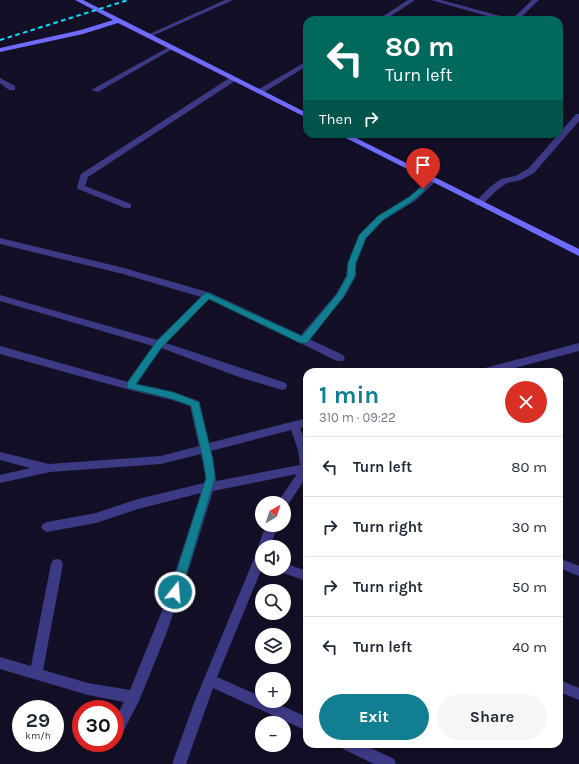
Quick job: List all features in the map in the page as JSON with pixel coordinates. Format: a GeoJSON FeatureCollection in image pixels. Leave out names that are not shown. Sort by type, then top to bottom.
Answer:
{"type":"FeatureCollection","features":[{"type":"Feature","properties":{"kind":"main road"},"geometry":{"type":"LineString","coordinates":[[78,0],[303,114]]}},
{"type":"Feature","properties":{"kind":"main road"},"geometry":{"type":"LineString","coordinates":[[0,50],[83,32],[117,21]]}},
{"type":"Feature","properties":{"kind":"main road"},"geometry":{"type":"LineString","coordinates":[[350,138],[579,253]]}},
{"type":"Feature","properties":{"kind":"street"},"geometry":{"type":"LineString","coordinates":[[148,36],[230,0]]}},
{"type":"Feature","properties":{"kind":"street"},"geometry":{"type":"LineString","coordinates":[[386,16],[412,0]]}},
{"type":"Feature","properties":{"kind":"street"},"geometry":{"type":"LineString","coordinates":[[434,0],[494,16]]}},
{"type":"Feature","properties":{"kind":"street"},"geometry":{"type":"LineString","coordinates":[[518,16],[531,2]]}},
{"type":"Feature","properties":{"kind":"street"},"geometry":{"type":"LineString","coordinates":[[95,90],[171,48]]}},
{"type":"Feature","properties":{"kind":"street"},"geometry":{"type":"LineString","coordinates":[[258,92],[303,65]]}},
{"type":"Feature","properties":{"kind":"street"},"geometry":{"type":"LineString","coordinates":[[0,80],[12,88]]}},
{"type":"Feature","properties":{"kind":"street"},"geometry":{"type":"LineString","coordinates":[[128,206],[82,188],[84,176],[234,80]]}},
{"type":"Feature","properties":{"kind":"street"},"geometry":{"type":"LineString","coordinates":[[563,134],[579,116]]}},
{"type":"Feature","properties":{"kind":"street"},"geometry":{"type":"LineString","coordinates":[[479,203],[493,189],[504,181],[518,178],[531,171],[560,138]]}},
{"type":"Feature","properties":{"kind":"street"},"geometry":{"type":"LineString","coordinates":[[304,340],[340,296],[351,276],[352,263],[362,237],[380,218],[412,199],[434,180]]}},
{"type":"Feature","properties":{"kind":"street"},"geometry":{"type":"LineString","coordinates":[[0,241],[124,271],[208,296],[340,358]]}},
{"type":"Feature","properties":{"kind":"street"},"geometry":{"type":"LineString","coordinates":[[130,386],[159,344],[208,296]]}},
{"type":"Feature","properties":{"kind":"street"},"geometry":{"type":"LineString","coordinates":[[0,298],[159,344],[243,374],[282,386]]}},
{"type":"Feature","properties":{"kind":"street"},"geometry":{"type":"LineString","coordinates":[[501,368],[579,347]]}},
{"type":"Feature","properties":{"kind":"street"},"geometry":{"type":"LineString","coordinates":[[0,350],[130,386],[173,396],[196,404],[210,478],[208,487],[167,620],[134,697],[124,716]]}},
{"type":"Feature","properties":{"kind":"street"},"geometry":{"type":"LineString","coordinates":[[0,479],[50,468],[161,460],[303,423]]}},
{"type":"Feature","properties":{"kind":"street"},"geometry":{"type":"LineString","coordinates":[[294,425],[303,448]]}},
{"type":"Feature","properties":{"kind":"street"},"geometry":{"type":"LineString","coordinates":[[0,456],[50,468]]}},
{"type":"Feature","properties":{"kind":"street"},"geometry":{"type":"LineString","coordinates":[[47,527],[96,518],[138,504],[208,487],[303,474]]}},
{"type":"Feature","properties":{"kind":"street"},"geometry":{"type":"LineString","coordinates":[[288,496],[303,477]]}},
{"type":"Feature","properties":{"kind":"street"},"geometry":{"type":"LineString","coordinates":[[36,674],[57,564]]}},
{"type":"Feature","properties":{"kind":"street"},"geometry":{"type":"LineString","coordinates":[[563,565],[579,571]]}},
{"type":"Feature","properties":{"kind":"street"},"geometry":{"type":"LineString","coordinates":[[291,570],[303,575]]}},
{"type":"Feature","properties":{"kind":"street"},"geometry":{"type":"LineString","coordinates":[[178,764],[210,680],[255,572]]}},
{"type":"Feature","properties":{"kind":"street"},"geometry":{"type":"LineString","coordinates":[[0,663],[88,689],[134,697]]}},
{"type":"Feature","properties":{"kind":"street"},"geometry":{"type":"LineString","coordinates":[[210,680],[303,722]]}},
{"type":"Feature","properties":{"kind":"street"},"geometry":{"type":"LineString","coordinates":[[563,688],[579,694]]}},
{"type":"Feature","properties":{"kind":"street"},"geometry":{"type":"LineString","coordinates":[[356,748],[389,764]]}},
{"type":"Feature","properties":{"kind":"railway"},"geometry":{"type":"LineString","coordinates":[[0,40],[128,0]]}},
{"type":"Feature","properties":{"kind":"route"},"geometry":{"type":"LineString","coordinates":[[175,592],[198,523],[210,478],[208,460],[196,404],[173,396],[130,386],[159,344],[208,296],[304,340],[340,296],[351,276],[352,263],[362,237],[380,218],[412,199],[423,189]]}}]}
